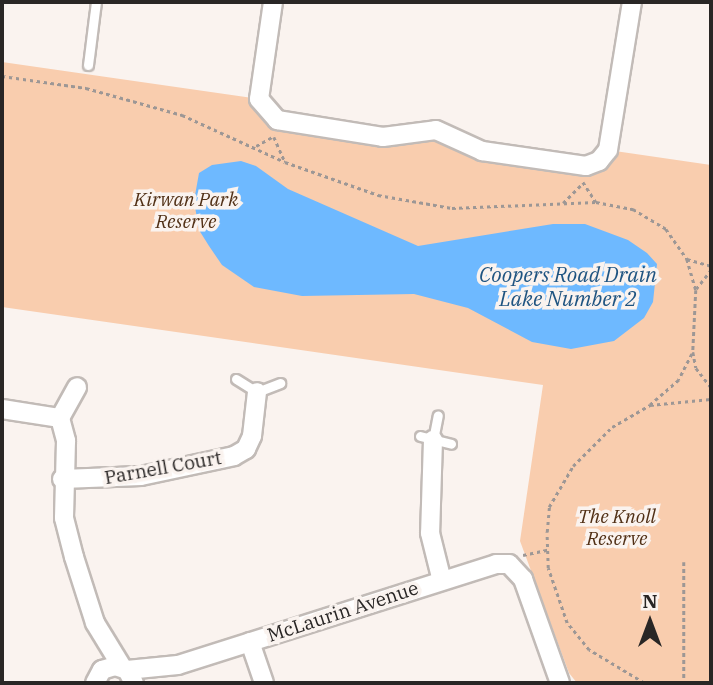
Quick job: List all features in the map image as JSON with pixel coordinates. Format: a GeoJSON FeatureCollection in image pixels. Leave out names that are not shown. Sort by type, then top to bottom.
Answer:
{"type":"FeatureCollection","features":[{"type":"Feature","properties":{"kind":"street"},"geometry":{"type":"LineString","coordinates":[[274,2],[259,99],[277,120],[383,137],[436,130],[482,151],[586,166],[599,161],[608,150],[632,2]]}},
{"type":"Feature","properties":{"kind":"street"},"geometry":{"type":"LineString","coordinates":[[77,387],[60,418],[66,441],[62,479],[64,518],[95,623],[95,680]]}},
{"type":"Feature","properties":{"kind":"street","name":"Parnell Court"},"geometry":{"type":"LineString","coordinates":[[62,479],[141,476],[234,456],[246,449],[252,436],[257,392]]}},
{"type":"Feature","properties":{"kind":"street"},"geometry":{"type":"LineString","coordinates":[[2,409],[60,418]]}},
{"type":"Feature","properties":{"kind":"street"},"geometry":{"type":"LineString","coordinates":[[426,438],[430,533],[442,581]]}},
{"type":"Feature","properties":{"kind":"street"},"geometry":{"type":"LineString","coordinates":[[509,564],[523,579],[560,683]]}},
{"type":"Feature","properties":{"kind":"street","name":"McLaurin Avenue"},"geometry":{"type":"LineString","coordinates":[[95,680],[108,667],[128,674],[178,665],[442,581],[509,564]]}},
{"type":"Feature","properties":{"kind":"street"},"geometry":{"type":"LineString","coordinates":[[95,623],[128,674]]}},
{"type":"Feature","properties":{"kind":"street"},"geometry":{"type":"LineString","coordinates":[[250,642],[264,683]]}},
{"type":"Feature","properties":{"kind":"street","name":"McLaurin Avenue"},"geometry":{"type":"LineString","coordinates":[[146,683],[178,665]]}},
{"type":"Feature","properties":{"kind":"lane"},"geometry":{"type":"LineString","coordinates":[[88,65],[96,2]]}},
{"type":"Feature","properties":{"kind":"lane"},"geometry":{"type":"LineString","coordinates":[[236,379],[257,392],[280,383]]}},
{"type":"Feature","properties":{"kind":"lane"},"geometry":{"type":"LineString","coordinates":[[438,415],[426,438],[451,444]]}},
{"type":"Feature","properties":{"kind":"path"},"geometry":{"type":"LineString","coordinates":[[2,76],[55,82],[131,100],[255,147],[340,184],[416,203],[491,210],[596,202],[650,218],[666,229],[687,259],[696,290],[693,352],[696,368],[711,387]]}},
{"type":"Feature","properties":{"kind":"path"},"geometry":{"type":"LineString","coordinates":[[255,147],[274,136],[285,162]]}},
{"type":"Feature","properties":{"kind":"path"},"geometry":{"type":"LineString","coordinates":[[562,203],[583,182],[596,202]]}},
{"type":"Feature","properties":{"kind":"path"},"geometry":{"type":"LineString","coordinates":[[687,259],[711,268],[696,290]]}},
{"type":"Feature","properties":{"kind":"path"},"geometry":{"type":"LineString","coordinates":[[644,683],[589,650],[566,623],[551,582],[547,550],[549,507],[573,466],[612,427],[650,405],[678,380],[693,352]]}},
{"type":"Feature","properties":{"kind":"path"},"geometry":{"type":"LineString","coordinates":[[650,405],[711,399]]}},
{"type":"Feature","properties":{"kind":"path"},"geometry":{"type":"LineString","coordinates":[[509,564],[525,554],[547,550]]}},
{"type":"Feature","properties":{"kind":"path"},"geometry":{"type":"LineString","coordinates":[[684,562],[684,683]]}},
{"type":"Feature","properties":{"kind":"green space","name":"Kirwan Park Reserve"},"geometry":{"type":"Polygon","coordinates":[[[2,62],[259,99],[265,111],[383,137],[419,129],[465,145],[586,166],[608,150],[711,165],[711,683],[577,683],[569,673],[520,541],[543,385],[2,307],[2,62]]]}},
{"type":"Feature","properties":{"kind":"water","name":"Coopers Road Drain Lake Number 2"},"geometry":{"type":"Polygon","coordinates":[[[241,161],[256,166],[288,189],[418,246],[553,224],[585,224],[628,240],[657,264],[653,302],[644,318],[614,341],[571,349],[532,342],[468,308],[414,294],[302,296],[254,287],[222,265],[199,230],[194,201],[199,173],[212,165],[241,161]]]}},
{"type":"Feature","properties":{"kind":"park label","name":"The Knoll Reserve"},"geometry":{"type":"Point","coordinates":[617,528]}}]}
